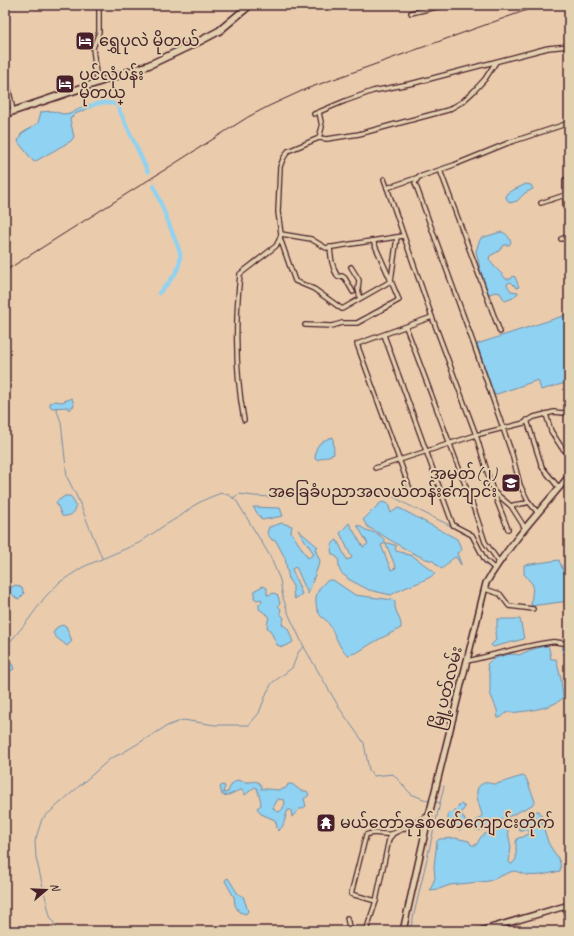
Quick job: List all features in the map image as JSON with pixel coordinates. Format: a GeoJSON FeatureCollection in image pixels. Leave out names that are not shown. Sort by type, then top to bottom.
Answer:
{"type":"FeatureCollection","features":[{"type":"Feature","properties":{"kind":"highway"},"geometry":{"type":"LineString","coordinates":[[5,114],[149,64],[219,31],[250,5]]}},
{"type":"Feature","properties":{"kind":"main road","name":"မြို့ပတ်လမ်း"},"geometry":{"type":"LineString","coordinates":[[403,931],[429,815],[486,583],[499,562],[525,528],[569,476]]}},
{"type":"Feature","properties":{"kind":"main road"},"geometry":{"type":"LineString","coordinates":[[480,931],[569,905]]}},
{"type":"Feature","properties":{"kind":"street"},"geometry":{"type":"LineString","coordinates":[[97,82],[93,48],[99,32],[99,5]]}},
{"type":"Feature","properties":{"kind":"street"},"geometry":{"type":"LineString","coordinates":[[411,14],[445,5]]}},
{"type":"Feature","properties":{"kind":"street"},"geometry":{"type":"LineString","coordinates":[[314,114],[373,91],[548,48],[569,46]]}},
{"type":"Feature","properties":{"kind":"street"},"geometry":{"type":"LineString","coordinates":[[391,281],[342,309],[314,289],[295,281],[280,236],[278,204],[280,167],[283,159],[288,152],[319,138],[359,134],[448,110],[462,102],[473,92],[485,79],[496,62]]}},
{"type":"Feature","properties":{"kind":"street"},"geometry":{"type":"LineString","coordinates":[[5,70],[13,111]]}},
{"type":"Feature","properties":{"kind":"street"},"geometry":{"type":"LineString","coordinates":[[319,112],[322,127],[319,138]]}},
{"type":"Feature","properties":{"kind":"street"},"geometry":{"type":"LineString","coordinates":[[386,188],[440,170],[508,143],[569,123]]}},
{"type":"Feature","properties":{"kind":"street"},"geometry":{"type":"LineString","coordinates":[[440,170],[500,332]]}},
{"type":"Feature","properties":{"kind":"street"},"geometry":{"type":"LineString","coordinates":[[419,176],[416,183],[418,191],[503,428],[520,485],[529,502],[538,513]]}},
{"type":"Feature","properties":{"kind":"street"},"geometry":{"type":"LineString","coordinates":[[384,179],[432,318],[476,435],[493,491],[508,530]]}},
{"type":"Feature","properties":{"kind":"street"},"geometry":{"type":"LineString","coordinates":[[565,180],[565,207],[569,208]]}},
{"type":"Feature","properties":{"kind":"street"},"geometry":{"type":"LineString","coordinates":[[541,203],[565,195]]}},
{"type":"Feature","properties":{"kind":"street"},"geometry":{"type":"LineString","coordinates":[[280,236],[311,239],[326,248],[403,236]]}},
{"type":"Feature","properties":{"kind":"street"},"geometry":{"type":"LineString","coordinates":[[244,420],[239,395],[236,354],[237,298],[240,274],[276,246],[280,236]]}},
{"type":"Feature","properties":{"kind":"street"},"geometry":{"type":"LineString","coordinates":[[561,239],[569,236]]}},
{"type":"Feature","properties":{"kind":"street"},"geometry":{"type":"LineString","coordinates":[[391,281],[397,237]]}},
{"type":"Feature","properties":{"kind":"street"},"geometry":{"type":"LineString","coordinates":[[305,325],[332,326],[342,323],[353,324],[362,321],[399,300],[373,241]]}},
{"type":"Feature","properties":{"kind":"street"},"geometry":{"type":"LineString","coordinates":[[330,247],[331,260],[336,275],[338,277],[342,276],[354,292]]}},
{"type":"Feature","properties":{"kind":"street"},"geometry":{"type":"LineString","coordinates":[[351,267],[359,280],[358,289],[360,298]]}},
{"type":"Feature","properties":{"kind":"street"},"geometry":{"type":"LineString","coordinates":[[411,492],[357,344],[432,318]]}},
{"type":"Feature","properties":{"kind":"street"},"geometry":{"type":"LineString","coordinates":[[406,327],[450,443],[485,542],[499,562]]}},
{"type":"Feature","properties":{"kind":"street"},"geometry":{"type":"LineString","coordinates":[[384,335],[453,525],[472,535],[485,560],[495,569]]}},
{"type":"Feature","properties":{"kind":"street"},"geometry":{"type":"LineString","coordinates":[[375,468],[476,435],[524,423],[527,420],[546,414],[554,412],[563,413],[569,411]]}},
{"type":"Feature","properties":{"kind":"street"},"geometry":{"type":"LineString","coordinates":[[546,414],[551,431],[562,448],[569,454]]}},
{"type":"Feature","properties":{"kind":"street"},"geometry":{"type":"LineString","coordinates":[[527,420],[542,467],[559,488]]}},
{"type":"Feature","properties":{"kind":"street"},"geometry":{"type":"LineString","coordinates":[[493,491],[511,506],[525,528]]}},
{"type":"Feature","properties":{"kind":"street"},"geometry":{"type":"LineString","coordinates":[[511,506],[515,504],[522,505],[529,502]]}},
{"type":"Feature","properties":{"kind":"street"},"geometry":{"type":"LineString","coordinates":[[485,589],[500,594],[509,606],[533,609]]}},
{"type":"Feature","properties":{"kind":"street"},"geometry":{"type":"LineString","coordinates":[[466,661],[525,646],[553,641],[561,644],[569,642]]}},
{"type":"Feature","properties":{"kind":"street"},"geometry":{"type":"LineString","coordinates":[[366,931],[376,901],[389,839],[393,834],[429,815]]}},
{"type":"Feature","properties":{"kind":"street"},"geometry":{"type":"LineString","coordinates":[[376,901],[350,894],[352,884],[366,835],[369,833],[393,834]]}},
{"type":"Feature","properties":{"kind":"street"},"geometry":{"type":"LineString","coordinates":[[347,918],[350,931]]}},
{"type":"Feature","properties":{"kind":"water"},"geometry":{"type":"Polygon","coordinates":[[[87,104],[91,105],[92,107],[75,114],[70,119],[74,137],[71,141],[34,162],[18,142],[21,134],[38,123],[41,112],[52,111],[63,114],[72,113],[87,104]]]}},
{"type":"Feature","properties":{"kind":"water"},"geometry":{"type":"Polygon","coordinates":[[[526,184],[531,185],[533,189],[525,193],[517,201],[510,203],[506,198],[507,193],[526,184]]]}},
{"type":"Feature","properties":{"kind":"water"},"geometry":{"type":"Polygon","coordinates":[[[501,232],[508,236],[511,242],[509,245],[504,245],[499,251],[490,256],[489,259],[506,279],[511,279],[513,276],[515,277],[519,287],[517,288],[511,282],[508,283],[507,285],[511,291],[518,293],[513,298],[505,301],[500,293],[488,293],[476,251],[481,238],[501,232]]]}},
{"type":"Feature","properties":{"kind":"water"},"geometry":{"type":"Polygon","coordinates":[[[569,314],[569,382],[541,390],[538,380],[494,395],[477,344],[569,314]]]}},
{"type":"Feature","properties":{"kind":"water"},"geometry":{"type":"Polygon","coordinates":[[[72,398],[74,406],[69,410],[68,407],[52,408],[50,406],[50,403],[55,401],[62,402],[72,398]]]}},
{"type":"Feature","properties":{"kind":"water"},"geometry":{"type":"Polygon","coordinates":[[[333,437],[334,454],[317,460],[315,459],[316,449],[319,444],[333,437]]]}},
{"type":"Feature","properties":{"kind":"water"},"geometry":{"type":"Polygon","coordinates":[[[65,496],[70,496],[73,499],[76,507],[74,512],[71,514],[62,516],[56,502],[65,496]]]}},
{"type":"Feature","properties":{"kind":"water"},"geometry":{"type":"Polygon","coordinates":[[[382,502],[388,504],[391,513],[398,508],[401,509],[457,539],[462,550],[457,553],[461,565],[456,557],[441,569],[433,561],[409,551],[368,527],[363,520],[382,502]]]}},
{"type":"Feature","properties":{"kind":"water"},"geometry":{"type":"Polygon","coordinates":[[[253,507],[280,508],[283,516],[262,520],[253,507]]]}},
{"type":"Feature","properties":{"kind":"water"},"geometry":{"type":"Polygon","coordinates":[[[282,523],[292,526],[291,532],[308,558],[314,554],[298,530],[318,547],[315,549],[320,561],[308,594],[296,567],[292,569],[302,594],[295,599],[293,586],[289,580],[285,558],[276,541],[272,540],[267,533],[269,527],[282,523]]]}},
{"type":"Feature","properties":{"kind":"water"},"geometry":{"type":"Polygon","coordinates":[[[349,523],[363,547],[368,544],[357,525],[378,534],[385,540],[386,543],[381,545],[391,570],[396,568],[386,544],[388,543],[397,546],[395,548],[396,551],[413,556],[435,574],[391,595],[369,590],[348,579],[340,571],[338,558],[332,554],[331,550],[333,544],[337,540],[347,560],[352,558],[340,533],[349,523]]]}},
{"type":"Feature","properties":{"kind":"water"},"geometry":{"type":"Polygon","coordinates":[[[559,560],[569,585],[569,601],[531,606],[533,585],[524,574],[524,565],[559,560]]]}},
{"type":"Feature","properties":{"kind":"water"},"geometry":{"type":"Polygon","coordinates":[[[329,580],[333,580],[355,595],[393,600],[395,602],[401,628],[358,652],[349,655],[346,653],[341,648],[327,621],[320,615],[316,605],[318,591],[321,586],[329,580]]]}},
{"type":"Feature","properties":{"kind":"water"},"geometry":{"type":"Polygon","coordinates":[[[16,585],[22,588],[24,594],[19,599],[10,592],[11,587],[16,585]]]}},
{"type":"Feature","properties":{"kind":"water"},"geometry":{"type":"Polygon","coordinates":[[[263,586],[267,588],[267,595],[275,593],[278,596],[280,603],[278,606],[281,609],[280,613],[284,618],[282,625],[288,629],[293,642],[288,645],[282,647],[277,645],[267,626],[269,616],[259,609],[259,604],[262,602],[261,599],[257,600],[254,598],[255,590],[263,586]]]}},
{"type":"Feature","properties":{"kind":"water"},"geometry":{"type":"Polygon","coordinates":[[[497,619],[520,619],[524,639],[493,647],[491,645],[496,640],[495,633],[497,619]]]}},
{"type":"Feature","properties":{"kind":"water"},"geometry":{"type":"Polygon","coordinates":[[[63,625],[66,626],[72,641],[67,646],[53,633],[57,627],[63,625]]]}},
{"type":"Feature","properties":{"kind":"water"},"geometry":{"type":"Polygon","coordinates":[[[544,646],[549,648],[551,659],[556,659],[561,679],[563,698],[554,704],[542,708],[529,711],[509,712],[498,718],[497,710],[490,693],[490,677],[487,664],[498,657],[512,654],[519,655],[544,646]]]}},
{"type":"Feature","properties":{"kind":"water"},"geometry":{"type":"Polygon","coordinates":[[[569,646],[569,661],[567,661],[562,650],[563,647],[569,646]]]}},
{"type":"Feature","properties":{"kind":"water"},"geometry":{"type":"Polygon","coordinates":[[[9,661],[14,669],[5,674],[5,663],[9,661]]]}},
{"type":"Feature","properties":{"kind":"water"},"geometry":{"type":"Polygon","coordinates":[[[523,776],[526,778],[535,801],[532,805],[482,830],[476,830],[473,826],[482,816],[477,794],[479,786],[485,783],[501,783],[523,776]]]}},
{"type":"Feature","properties":{"kind":"water"},"geometry":{"type":"Polygon","coordinates":[[[238,780],[257,782],[262,787],[261,789],[280,790],[286,788],[288,784],[292,784],[301,791],[307,791],[309,795],[304,799],[306,806],[299,809],[292,817],[291,810],[288,810],[284,824],[278,831],[275,820],[261,814],[257,808],[261,805],[257,788],[255,787],[245,795],[242,790],[227,795],[222,795],[220,787],[222,785],[225,786],[223,793],[228,792],[234,782],[238,780]],[[278,799],[273,808],[277,812],[283,808],[285,803],[284,800],[278,799]]]}},
{"type":"Feature","properties":{"kind":"water"},"geometry":{"type":"Polygon","coordinates":[[[461,804],[465,807],[461,813],[466,825],[460,830],[450,828],[448,824],[448,813],[453,812],[461,804]]]}},
{"type":"Feature","properties":{"kind":"water"},"geometry":{"type":"Polygon","coordinates":[[[537,811],[541,814],[548,842],[559,859],[561,867],[560,871],[536,876],[513,871],[489,881],[450,885],[439,889],[430,890],[435,878],[434,866],[437,841],[439,839],[455,838],[469,841],[471,845],[476,845],[482,836],[505,825],[507,827],[511,847],[509,862],[512,864],[516,859],[516,841],[518,838],[530,833],[528,830],[520,830],[515,823],[537,811]]]}},
{"type":"Feature","properties":{"kind":"water"},"geometry":{"type":"Polygon","coordinates":[[[228,878],[238,894],[243,896],[248,911],[246,914],[239,912],[235,905],[234,897],[225,881],[228,878]]]}},
{"type":"Feature","properties":{"kind":"waterway"},"geometry":{"type":"LineString","coordinates":[[88,107],[105,102],[117,105],[148,172]]}},
{"type":"Feature","properties":{"kind":"waterway"},"geometry":{"type":"LineString","coordinates":[[154,186],[180,252],[179,264],[175,274],[159,293]]}},
{"type":"Feature","properties":{"kind":"waterway"},"geometry":{"type":"LineString","coordinates":[[56,408],[61,422],[67,477],[78,499],[102,558]]}},
{"type":"Feature","properties":{"kind":"waterway"},"geometry":{"type":"LineString","coordinates":[[5,648],[45,597],[60,582],[83,567],[139,543],[182,515],[193,506],[206,499],[221,493],[229,495],[236,500],[270,556],[280,580],[283,598],[289,615],[304,647],[340,709],[364,743],[369,770],[374,776],[393,774],[411,794],[431,802]]}},
{"type":"Feature","properties":{"kind":"waterway"},"geometry":{"type":"LineString","coordinates":[[233,498],[239,494],[272,497],[305,494],[380,493],[394,497],[455,528]]}},
{"type":"Feature","properties":{"kind":"waterway"},"geometry":{"type":"LineString","coordinates":[[465,533],[470,537],[477,548]]}},
{"type":"Feature","properties":{"kind":"waterway"},"geometry":{"type":"LineString","coordinates":[[484,561],[486,566]]}},
{"type":"Feature","properties":{"kind":"waterway"},"geometry":{"type":"LineString","coordinates":[[58,931],[50,916],[36,858],[35,841],[42,819],[110,759],[167,726],[183,720],[215,725],[249,725],[259,713],[272,683],[292,668],[299,651],[304,647]]}},
{"type":"Feature","properties":{"kind":"waterway"},"geometry":{"type":"LineString","coordinates":[[410,931],[444,786]]}},
{"type":"Feature","properties":{"kind":"waterway"},"geometry":{"type":"LineString","coordinates":[[434,802],[440,803]]}},
{"type":"Feature","properties":{"kind":"railway"},"geometry":{"type":"LineString","coordinates":[[5,271],[248,117],[269,106],[306,89],[541,5]]}},
{"type":"Feature","properties":{"kind":"place","name":"ရွှေပုလဲ မိုတယ်"},"geometry":{"type":"Point","coordinates":[85,41]}},
{"type":"Feature","properties":{"kind":"place","name":"ပင်လုံပန်း မိုတယ္"},"geometry":{"type":"Point","coordinates":[65,84]}},
{"type":"Feature","properties":{"kind":"place","name":"အမှတ်(၂) အခြေခံပညာအလယ်တန်းကျောင်း"},"geometry":{"type":"Point","coordinates":[511,483]}},
{"type":"Feature","properties":{"kind":"place","name":"မယ်တော်ခုနှစ်ဖော်ကျောင်းတိုက်"},"geometry":{"type":"Point","coordinates":[326,823]}}]}
